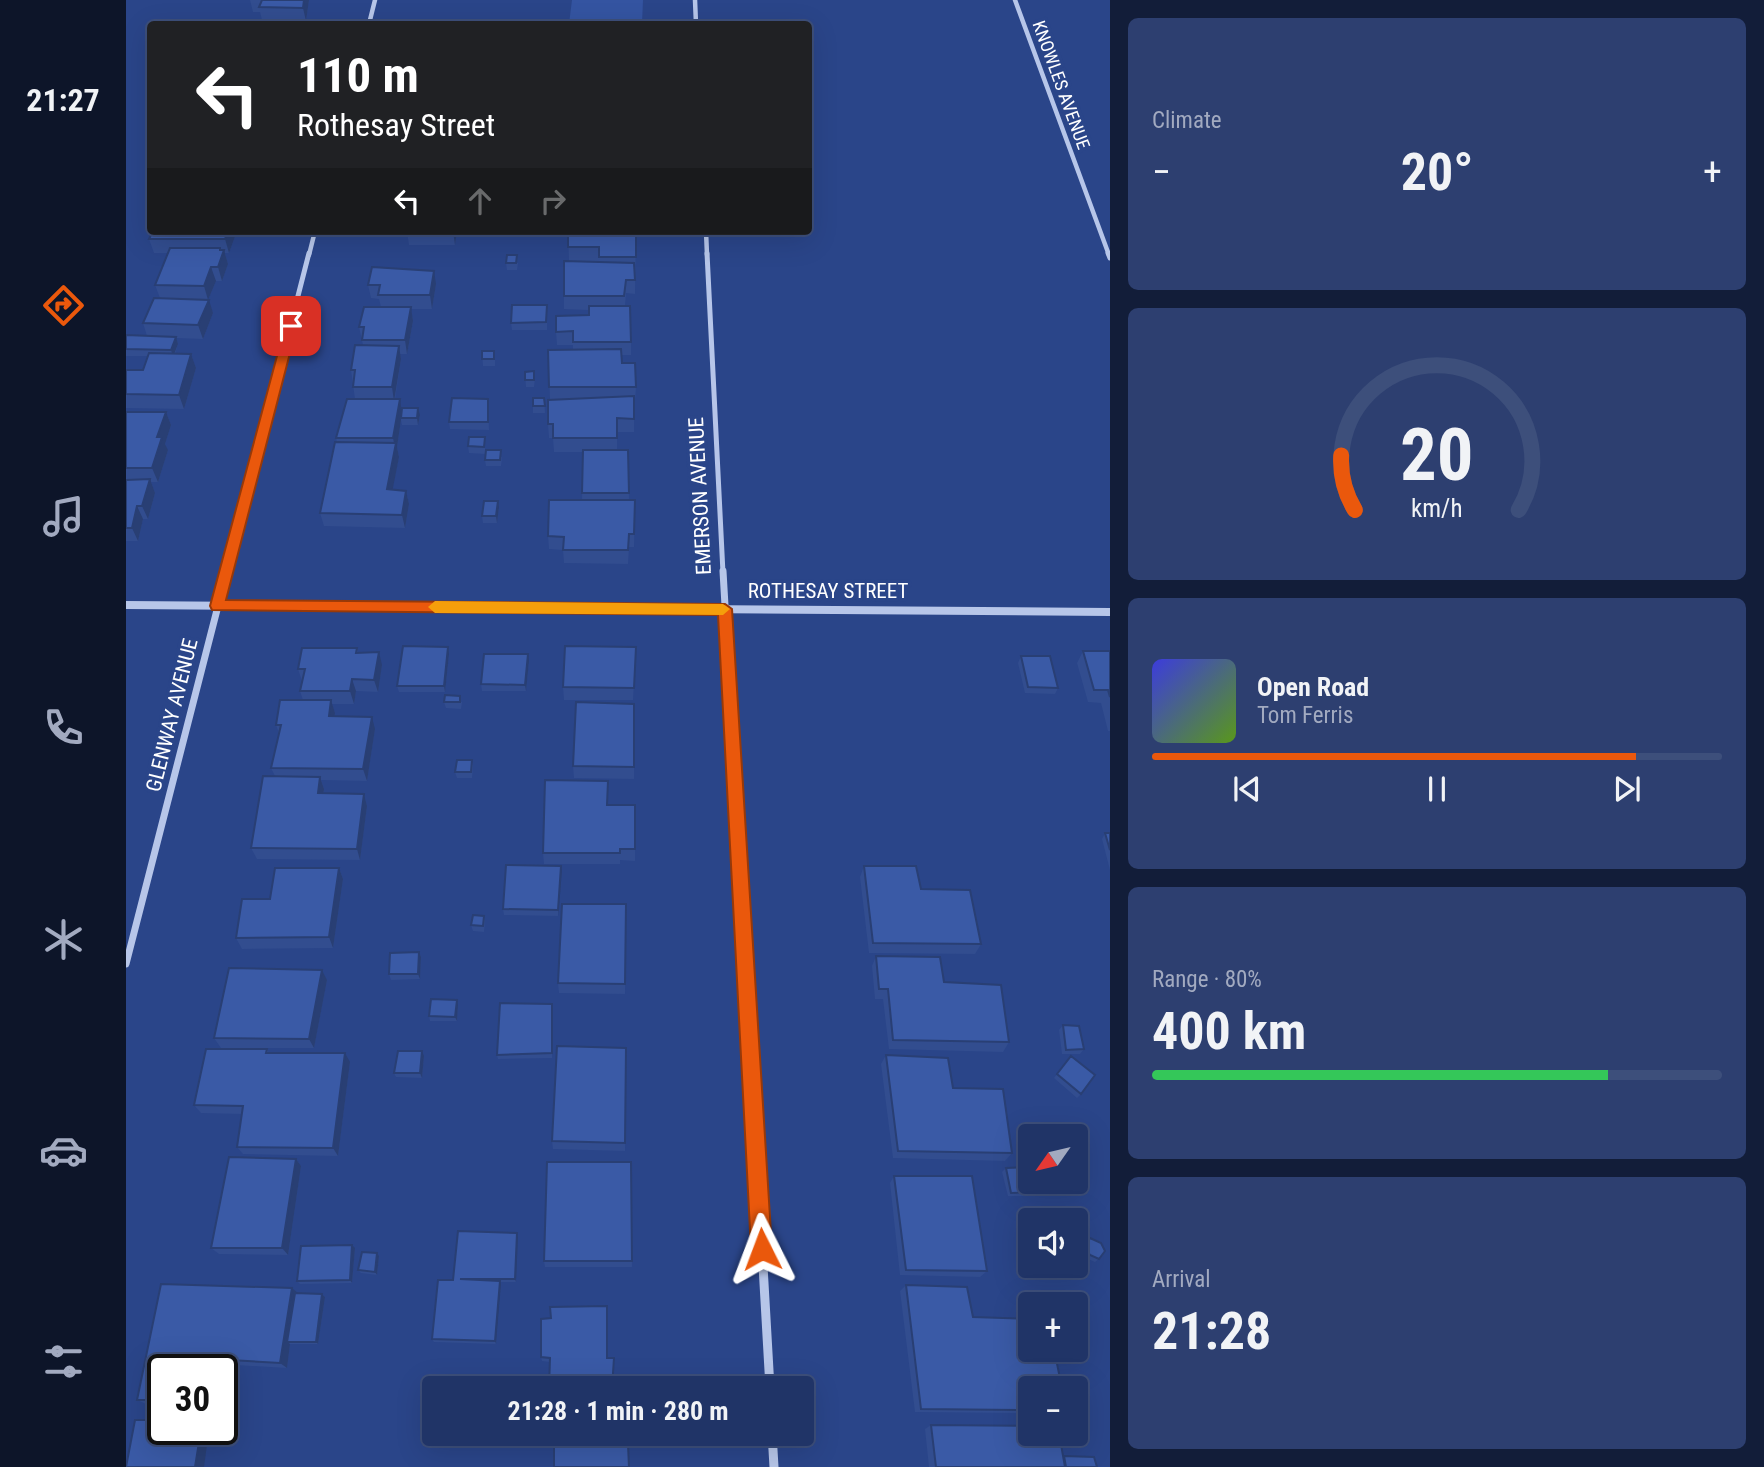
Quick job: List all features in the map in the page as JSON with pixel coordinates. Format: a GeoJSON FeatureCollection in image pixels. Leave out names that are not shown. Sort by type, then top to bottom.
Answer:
{"type":"FeatureCollection","features":[{"type":"Feature","properties":{"kind":"street"},"geometry":{"type":"LineString","coordinates":[[370,21],[375,0]]}},
{"type":"Feature","properties":{"kind":"street"},"geometry":{"type":"LineString","coordinates":[[695,0],[696,21]]}},
{"type":"Feature","properties":{"kind":"street","name":"KNOWLES AVENUE"},"geometry":{"type":"LineString","coordinates":[[1015,0],[1110,258]]}},
{"type":"Feature","properties":{"kind":"street","name":"GLENWAY AVENUE"},"geometry":{"type":"LineString","coordinates":[[126,964],[314,235]]}},
{"type":"Feature","properties":{"kind":"street","name":"EMERSON AVENUE"},"geometry":{"type":"LineString","coordinates":[[706,235],[769,1376]]}},
{"type":"Feature","properties":{"kind":"street","name":"ROTHESAY STREET"},"geometry":{"type":"LineString","coordinates":[[126,605],[1110,612]]}},
{"type":"Feature","properties":{"kind":"street"},"geometry":{"type":"LineString","coordinates":[[773,1446],[774,1467]]}},
{"type":"Feature","properties":{"kind":"shaded area"},"geometry":{"type":"Polygon","coordinates":[[[572,0],[643,0],[642,21],[569,21],[572,0]]]}},
{"type":"Feature","properties":{"kind":"building"},"geometry":{"type":"Polygon","coordinates":[[[262,0],[304,0],[303,8],[259,7],[262,0]]]}},
{"type":"Feature","properties":{"kind":"building"},"geometry":{"type":"Polygon","coordinates":[[[151,235],[226,235],[225,239],[149,239],[151,235]]]}},
{"type":"Feature","properties":{"kind":"building"},"geometry":{"type":"Polygon","coordinates":[[[568,235],[636,235],[636,257],[599,257],[599,247],[568,247],[568,235]]]}},
{"type":"Feature","properties":{"kind":"building"},"geometry":{"type":"Polygon","coordinates":[[[170,248],[224,250],[218,267],[211,267],[204,286],[155,285],[170,248]]]}},
{"type":"Feature","properties":{"kind":"building"},"geometry":{"type":"Polygon","coordinates":[[[507,255],[517,255],[516,263],[506,263],[507,255]]]}},
{"type":"Feature","properties":{"kind":"building"},"geometry":{"type":"Polygon","coordinates":[[[564,261],[634,263],[635,280],[626,280],[624,296],[564,296],[564,261]]]}},
{"type":"Feature","properties":{"kind":"building"},"geometry":{"type":"Polygon","coordinates":[[[372,267],[434,271],[430,295],[378,295],[380,285],[368,285],[372,267]]]}},
{"type":"Feature","properties":{"kind":"building"},"geometry":{"type":"Polygon","coordinates":[[[154,298],[209,300],[198,325],[143,323],[154,298]]]}},
{"type":"Feature","properties":{"kind":"building"},"geometry":{"type":"Polygon","coordinates":[[[512,305],[547,305],[546,322],[511,323],[512,305]]]}},
{"type":"Feature","properties":{"kind":"building"},"geometry":{"type":"Polygon","coordinates":[[[589,306],[630,306],[631,342],[573,342],[573,331],[556,332],[556,316],[589,315],[589,306]]]}},
{"type":"Feature","properties":{"kind":"building"},"geometry":{"type":"Polygon","coordinates":[[[364,307],[411,307],[405,340],[362,340],[364,327],[359,327],[364,307]]]}},
{"type":"Feature","properties":{"kind":"building"},"geometry":{"type":"Polygon","coordinates":[[[126,335],[176,337],[171,350],[126,349],[126,335]]]}},
{"type":"Feature","properties":{"kind":"building"},"geometry":{"type":"Polygon","coordinates":[[[355,345],[399,346],[392,387],[353,387],[355,370],[351,370],[355,345]]]}},
{"type":"Feature","properties":{"kind":"building"},"geometry":{"type":"Polygon","coordinates":[[[621,349],[622,363],[635,363],[636,387],[549,387],[548,350],[621,349]]]}},
{"type":"Feature","properties":{"kind":"building"},"geometry":{"type":"Polygon","coordinates":[[[482,351],[494,351],[494,359],[482,359],[482,351]]]}},
{"type":"Feature","properties":{"kind":"building"},"geometry":{"type":"Polygon","coordinates":[[[149,353],[191,354],[179,395],[126,394],[126,370],[143,370],[149,353]]]}},
{"type":"Feature","properties":{"kind":"building"},"geometry":{"type":"Polygon","coordinates":[[[534,371],[534,380],[525,380],[525,372],[534,371]]]}},
{"type":"Feature","properties":{"kind":"building"},"geometry":{"type":"Polygon","coordinates":[[[634,396],[634,419],[617,418],[617,438],[553,438],[553,424],[548,424],[548,400],[634,396]]]}},
{"type":"Feature","properties":{"kind":"building"},"geometry":{"type":"Polygon","coordinates":[[[452,398],[488,399],[488,422],[449,422],[452,398]]]}},
{"type":"Feature","properties":{"kind":"building"},"geometry":{"type":"Polygon","coordinates":[[[533,398],[544,398],[545,406],[533,406],[533,398]]]}},
{"type":"Feature","properties":{"kind":"building"},"geometry":{"type":"Polygon","coordinates":[[[347,399],[400,399],[393,438],[336,438],[347,399]]]}},
{"type":"Feature","properties":{"kind":"building"},"geometry":{"type":"Polygon","coordinates":[[[402,408],[418,408],[417,418],[401,418],[402,408]]]}},
{"type":"Feature","properties":{"kind":"building"},"geometry":{"type":"Polygon","coordinates":[[[126,412],[166,412],[157,437],[162,437],[152,468],[126,468],[126,412]]]}},
{"type":"Feature","properties":{"kind":"building"},"geometry":{"type":"Polygon","coordinates":[[[469,437],[485,437],[484,447],[468,446],[469,437]]]}},
{"type":"Feature","properties":{"kind":"building"},"geometry":{"type":"Polygon","coordinates":[[[335,442],[396,443],[387,489],[406,491],[402,515],[320,513],[335,442]]]}},
{"type":"Feature","properties":{"kind":"building"},"geometry":{"type":"Polygon","coordinates":[[[486,450],[501,450],[500,460],[485,460],[486,450]]]}},
{"type":"Feature","properties":{"kind":"building"},"geometry":{"type":"Polygon","coordinates":[[[583,450],[628,450],[629,493],[582,493],[583,450]]]}},
{"type":"Feature","properties":{"kind":"building"},"geometry":{"type":"Polygon","coordinates":[[[150,479],[142,506],[137,506],[132,528],[126,528],[126,480],[150,479]]]}},
{"type":"Feature","properties":{"kind":"building"},"geometry":{"type":"Polygon","coordinates":[[[549,500],[635,500],[634,534],[629,534],[628,550],[563,550],[564,537],[548,536],[549,500]]]}},
{"type":"Feature","properties":{"kind":"building"},"geometry":{"type":"Polygon","coordinates":[[[484,501],[498,501],[496,516],[482,516],[484,501]]]}},
{"type":"Feature","properties":{"kind":"building"},"geometry":{"type":"Polygon","coordinates":[[[403,646],[448,647],[444,686],[397,686],[403,646]]]}},
{"type":"Feature","properties":{"kind":"building"},"geometry":{"type":"Polygon","coordinates":[[[565,646],[636,647],[634,688],[563,687],[565,646]]]}},
{"type":"Feature","properties":{"kind":"building"},"geometry":{"type":"Polygon","coordinates":[[[302,648],[357,648],[356,653],[379,652],[374,680],[352,679],[350,691],[300,691],[305,669],[298,669],[302,648]]]}},
{"type":"Feature","properties":{"kind":"building"},"geometry":{"type":"Polygon","coordinates":[[[1083,651],[1110,651],[1110,697],[1108,690],[1094,690],[1083,651]]]}},
{"type":"Feature","properties":{"kind":"building"},"geometry":{"type":"Polygon","coordinates":[[[484,654],[528,654],[525,685],[481,684],[484,654]]]}},
{"type":"Feature","properties":{"kind":"building"},"geometry":{"type":"Polygon","coordinates":[[[1021,656],[1050,656],[1058,688],[1028,687],[1021,656]]]}},
{"type":"Feature","properties":{"kind":"building"},"geometry":{"type":"Polygon","coordinates":[[[445,695],[460,696],[460,702],[444,702],[445,695]]]}},
{"type":"Feature","properties":{"kind":"building"},"geometry":{"type":"Polygon","coordinates":[[[280,700],[331,700],[329,716],[372,717],[363,769],[271,768],[281,725],[276,725],[280,700]]]}},
{"type":"Feature","properties":{"kind":"building"},"geometry":{"type":"Polygon","coordinates":[[[576,702],[634,704],[634,767],[573,766],[576,702]]]}},
{"type":"Feature","properties":{"kind":"building"},"geometry":{"type":"Polygon","coordinates":[[[457,760],[472,760],[471,772],[455,772],[457,760]]]}},
{"type":"Feature","properties":{"kind":"building"},"geometry":{"type":"Polygon","coordinates":[[[263,776],[320,777],[318,793],[364,794],[357,849],[251,848],[263,776]]]}},
{"type":"Feature","properties":{"kind":"building"},"geometry":{"type":"Polygon","coordinates":[[[545,780],[608,781],[607,805],[635,805],[635,849],[620,849],[620,853],[543,853],[545,780]]]}},
{"type":"Feature","properties":{"kind":"building"},"geometry":{"type":"Polygon","coordinates":[[[1105,833],[1110,833],[1110,850],[1105,833]]]}},
{"type":"Feature","properties":{"kind":"building"},"geometry":{"type":"Polygon","coordinates":[[[506,865],[561,866],[558,910],[503,909],[506,865]]]}},
{"type":"Feature","properties":{"kind":"building"},"geometry":{"type":"Polygon","coordinates":[[[864,866],[916,866],[921,889],[970,890],[981,944],[873,943],[864,866]]]}},
{"type":"Feature","properties":{"kind":"building"},"geometry":{"type":"Polygon","coordinates":[[[275,868],[339,868],[329,937],[236,938],[242,899],[270,899],[275,868]]]}},
{"type":"Feature","properties":{"kind":"building"},"geometry":{"type":"Polygon","coordinates":[[[562,904],[626,904],[625,984],[558,983],[562,904]]]}},
{"type":"Feature","properties":{"kind":"building"},"geometry":{"type":"Polygon","coordinates":[[[473,915],[484,916],[483,926],[471,925],[473,915]]]}},
{"type":"Feature","properties":{"kind":"building"},"geometry":{"type":"Polygon","coordinates":[[[419,952],[418,974],[389,974],[390,953],[419,952]]]}},
{"type":"Feature","properties":{"kind":"building"},"geometry":{"type":"Polygon","coordinates":[[[876,956],[940,957],[944,982],[1001,985],[1009,1042],[893,1040],[888,989],[879,989],[876,956]]]}},
{"type":"Feature","properties":{"kind":"building"},"geometry":{"type":"Polygon","coordinates":[[[229,968],[322,970],[309,1039],[214,1038],[229,968]]]}},
{"type":"Feature","properties":{"kind":"building"},"geometry":{"type":"Polygon","coordinates":[[[431,999],[457,1000],[455,1017],[429,1016],[431,999]]]}},
{"type":"Feature","properties":{"kind":"building"},"geometry":{"type":"Polygon","coordinates":[[[500,1003],[552,1004],[552,1053],[497,1055],[500,1003]]]}},
{"type":"Feature","properties":{"kind":"building"},"geometry":{"type":"Polygon","coordinates":[[[1063,1025],[1079,1026],[1084,1049],[1066,1050],[1063,1025]]]}},
{"type":"Feature","properties":{"kind":"building"},"geometry":{"type":"Polygon","coordinates":[[[557,1046],[626,1048],[625,1143],[552,1141],[557,1046]]]}},
{"type":"Feature","properties":{"kind":"building"},"geometry":{"type":"Polygon","coordinates":[[[206,1049],[267,1049],[266,1053],[345,1053],[333,1148],[237,1147],[243,1106],[194,1105],[206,1049]]]}},
{"type":"Feature","properties":{"kind":"building"},"geometry":{"type":"Polygon","coordinates":[[[398,1051],[422,1051],[420,1073],[394,1073],[398,1051]]]}},
{"type":"Feature","properties":{"kind":"building"},"geometry":{"type":"Polygon","coordinates":[[[886,1055],[948,1058],[953,1088],[1003,1089],[1012,1153],[898,1151],[886,1055]]]}},
{"type":"Feature","properties":{"kind":"building"},"geometry":{"type":"Polygon","coordinates":[[[1071,1056],[1095,1075],[1081,1094],[1057,1074],[1071,1056]]]}},
{"type":"Feature","properties":{"kind":"building"},"geometry":{"type":"Polygon","coordinates":[[[229,1157],[296,1159],[282,1248],[211,1248],[229,1157]]]}},
{"type":"Feature","properties":{"kind":"building"},"geometry":{"type":"Polygon","coordinates":[[[547,1162],[631,1162],[632,1261],[544,1261],[547,1162]]]}},
{"type":"Feature","properties":{"kind":"building"},"geometry":{"type":"Polygon","coordinates":[[[1018,1167],[1018,1193],[1011,1193],[1006,1168],[1018,1167]]]}},
{"type":"Feature","properties":{"kind":"building"},"geometry":{"type":"Polygon","coordinates":[[[894,1176],[972,1176],[987,1271],[906,1270],[894,1176]]]}},
{"type":"Feature","properties":{"kind":"building"},"geometry":{"type":"Polygon","coordinates":[[[458,1231],[517,1233],[515,1279],[460,1279],[500,1281],[495,1341],[432,1339],[438,1280],[453,1280],[458,1231]]]}},
{"type":"Feature","properties":{"kind":"building"},"geometry":{"type":"Polygon","coordinates":[[[1090,1238],[1101,1243],[1105,1251],[1099,1259],[1090,1255],[1090,1238]]]}},
{"type":"Feature","properties":{"kind":"building"},"geometry":{"type":"Polygon","coordinates":[[[352,1245],[350,1280],[297,1281],[301,1246],[352,1245]]]}},
{"type":"Feature","properties":{"kind":"building"},"geometry":{"type":"Polygon","coordinates":[[[362,1252],[377,1253],[375,1272],[358,1270],[362,1252]]]}},
{"type":"Feature","properties":{"kind":"building"},"geometry":{"type":"Polygon","coordinates":[[[161,1284],[292,1288],[280,1363],[238,1360],[238,1354],[147,1354],[147,1400],[137,1400],[161,1284]]]}},
{"type":"Feature","properties":{"kind":"building"},"geometry":{"type":"Polygon","coordinates":[[[906,1285],[967,1287],[973,1317],[1018,1319],[1018,1362],[1057,1362],[1060,1376],[1018,1376],[1018,1410],[921,1409],[906,1285]]]}},
{"type":"Feature","properties":{"kind":"building"},"geometry":{"type":"Polygon","coordinates":[[[295,1293],[322,1294],[316,1342],[287,1342],[295,1293]]]}},
{"type":"Feature","properties":{"kind":"building"},"geometry":{"type":"Polygon","coordinates":[[[607,1306],[607,1358],[614,1358],[613,1376],[549,1376],[550,1358],[541,1357],[541,1319],[551,1318],[550,1307],[607,1306]]]}},
{"type":"Feature","properties":{"kind":"building"},"geometry":{"type":"Polygon","coordinates":[[[135,1420],[147,1420],[147,1445],[199,1445],[195,1467],[126,1467],[135,1420]]]}},
{"type":"Feature","properties":{"kind":"building"},"geometry":{"type":"Polygon","coordinates":[[[931,1425],[1018,1426],[1018,1446],[1061,1446],[1065,1467],[936,1467],[931,1425]]]}},
{"type":"Feature","properties":{"kind":"building"},"geometry":{"type":"Polygon","coordinates":[[[554,1446],[628,1446],[629,1467],[554,1467],[554,1446]]]}},
{"type":"Feature","properties":{"kind":"building"},"geometry":{"type":"Polygon","coordinates":[[[1064,1456],[1094,1457],[1097,1467],[1066,1467],[1064,1456]]]}},
{"type":"Feature","properties":{"kind":"slow traffic"},"geometry":{"type":"LineString","coordinates":[[435,607],[723,609]]}},
{"type":"Feature","properties":{"kind":"route"},"geometry":{"type":"LineString","coordinates":[[291,326],[218,606],[725,609],[762,1249]]}}]}
